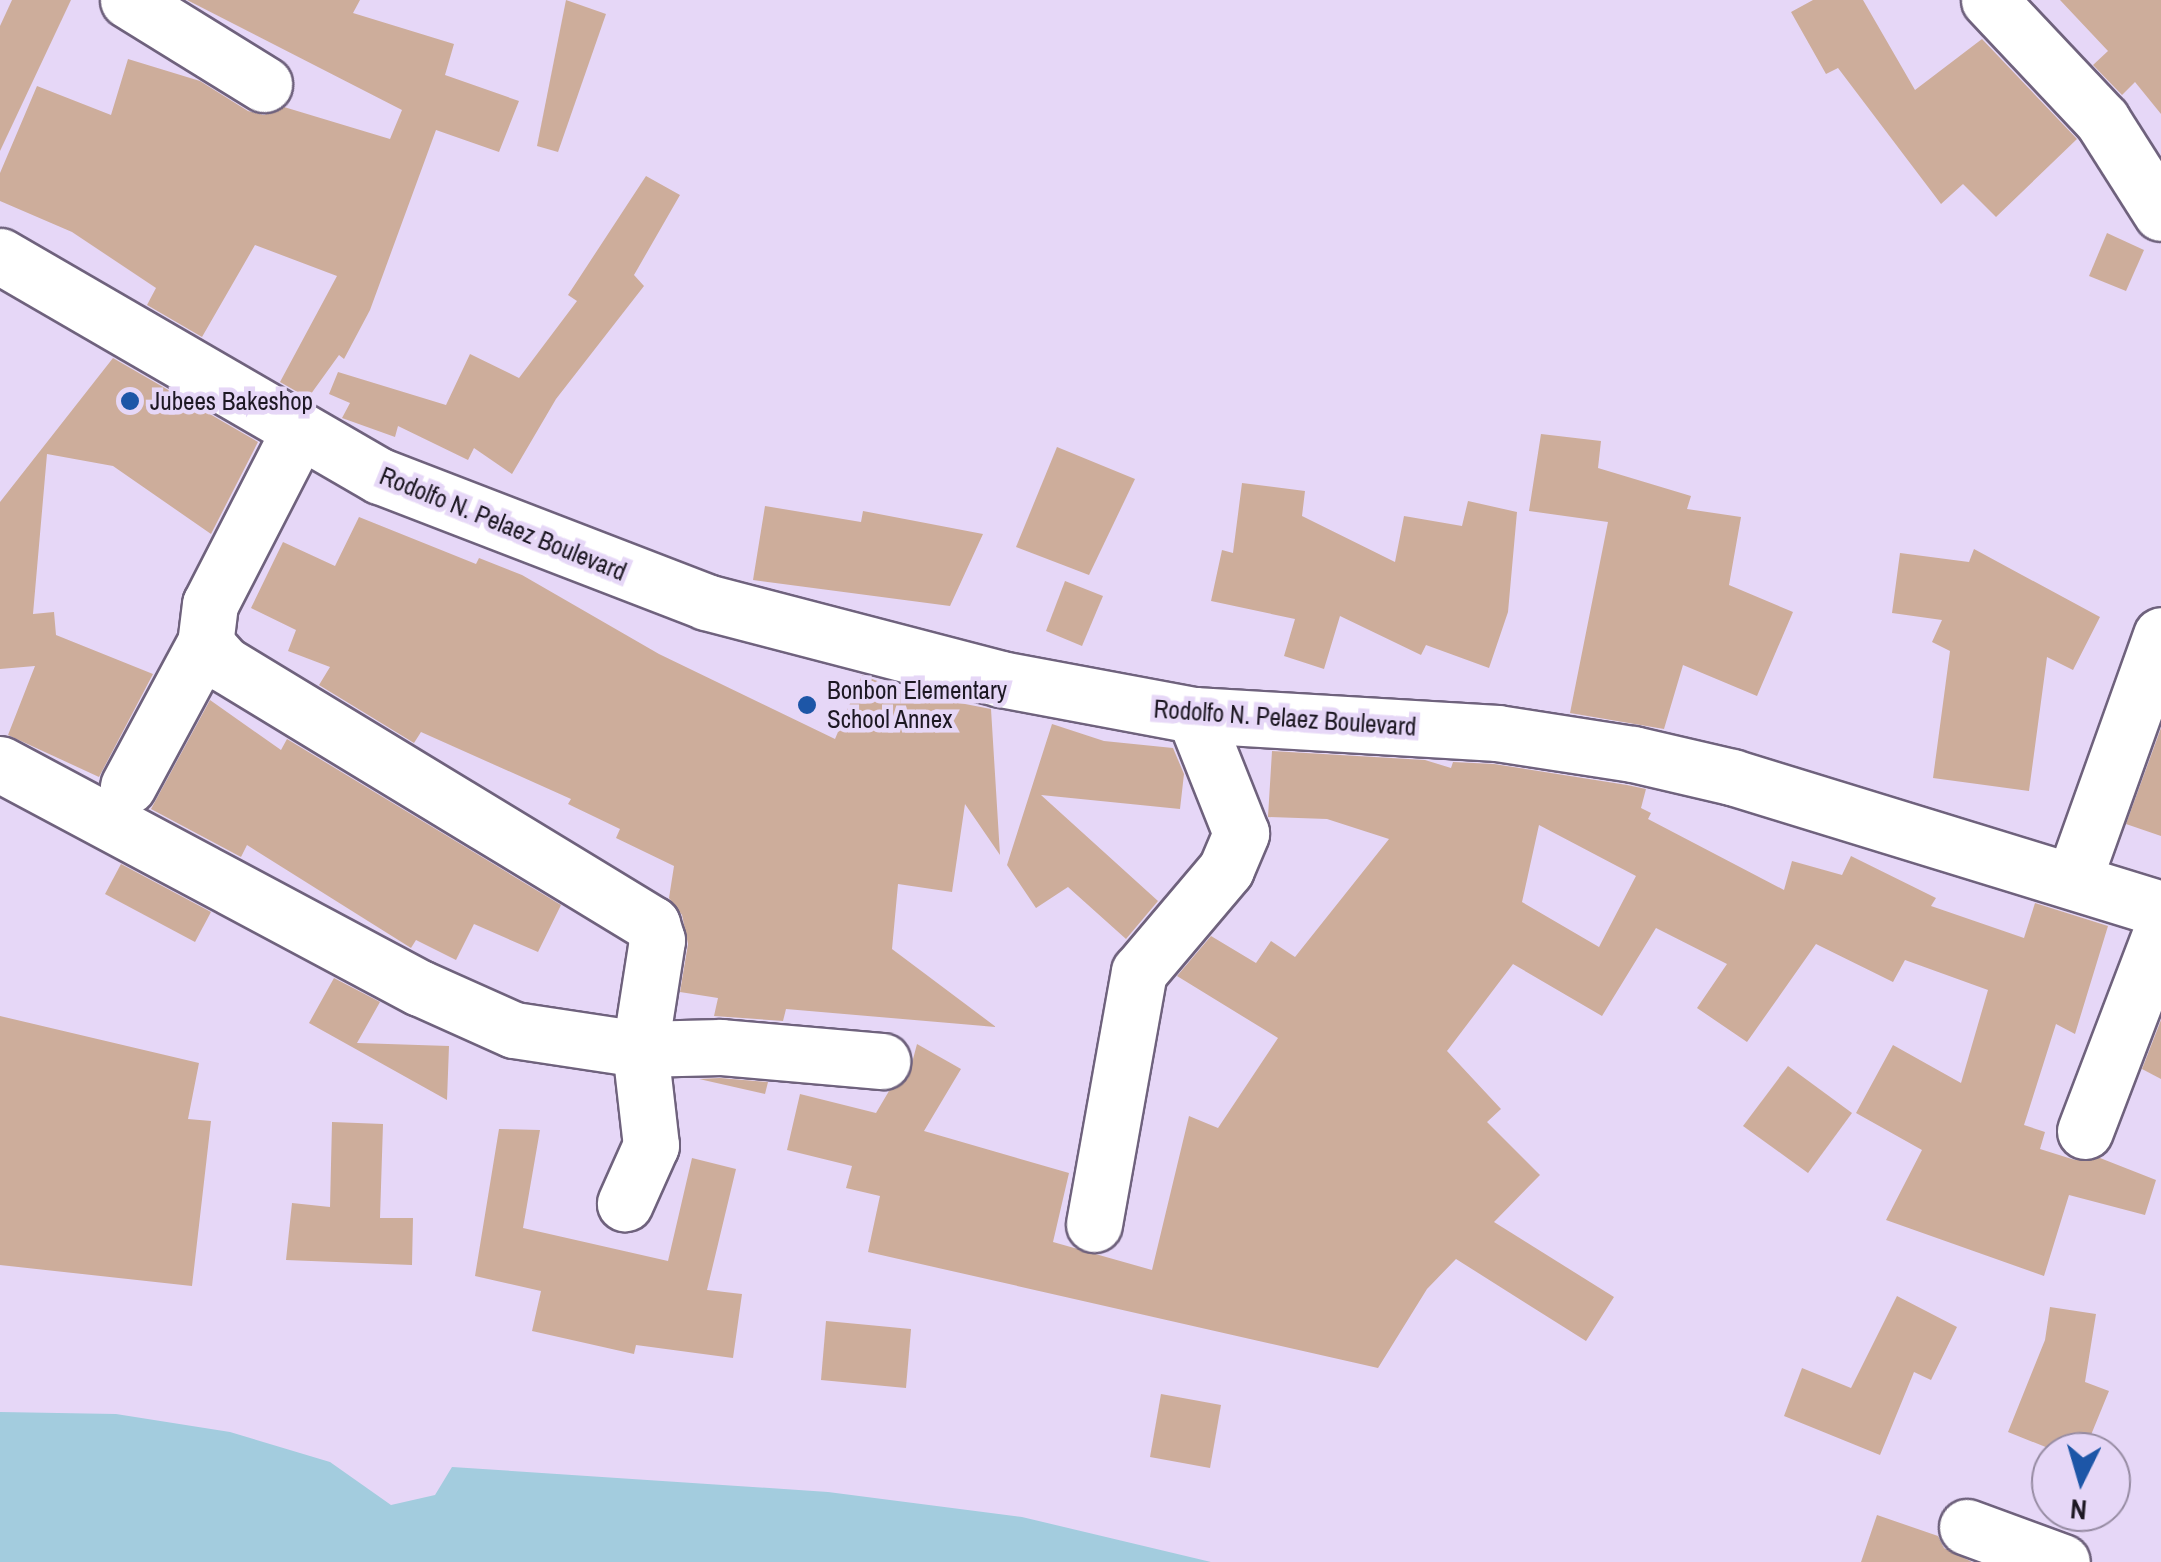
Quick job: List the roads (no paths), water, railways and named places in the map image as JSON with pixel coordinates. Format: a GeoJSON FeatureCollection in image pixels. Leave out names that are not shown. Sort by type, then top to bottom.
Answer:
{"type":"FeatureCollection","features":[{"type":"Feature","properties":{"kind":"street"},"geometry":{"type":"LineString","coordinates":[[128,0],[264,84]]}},
{"type":"Feature","properties":{"kind":"street"},"geometry":{"type":"LineString","coordinates":[[1989,0],[2102,120],[2161,213]]}},
{"type":"Feature","properties":{"kind":"street","name":"Rodolfo N. Pelaez Boulevard"},"geometry":{"type":"LineString","coordinates":[[0,256],[298,433],[458,509],[706,602],[1001,679],[1194,716],[1497,733],[1617,751],[1732,777],[2161,910]]}},
{"type":"Feature","properties":{"kind":"street"},"geometry":{"type":"LineString","coordinates":[[128,786],[205,643],[210,604],[298,433]]}},
{"type":"Feature","properties":{"kind":"street"},"geometry":{"type":"LineString","coordinates":[[2073,881],[2161,636]]}},
{"type":"Feature","properties":{"kind":"street"},"geometry":{"type":"LineString","coordinates":[[205,643],[224,664],[652,924],[657,940],[640,1049],[651,1145],[626,1203]]}},
{"type":"Feature","properties":{"kind":"street"},"geometry":{"type":"LineString","coordinates":[[1094,1224],[1138,972],[1226,868],[1241,833],[1194,716]]}},
{"type":"Feature","properties":{"kind":"street"},"geometry":{"type":"LineString","coordinates":[[0,764],[498,1023],[640,1049],[721,1048],[882,1062]]}},
{"type":"Feature","properties":{"kind":"street"},"geometry":{"type":"LineString","coordinates":[[2085,1131],[2161,932]]}},
{"type":"Feature","properties":{"kind":"street"},"geometry":{"type":"LineString","coordinates":[[1968,1527],[2062,1562]]}},
{"type":"Feature","properties":{"kind":"water"},"geometry":{"type":"Polygon","coordinates":[[[0,1412],[116,1414],[230,1432],[330,1462],[391,1505],[435,1495],[452,1467],[828,1492],[1022,1517],[1211,1562],[0,1562],[0,1412]]]}},
{"type":"Feature","properties":{"kind":"place","name":"Jubees Bakeshop"},"geometry":{"type":"Point","coordinates":[130,401]}},
{"type":"Feature","properties":{"kind":"place","name":"Bonbon Elementary School Annex"},"geometry":{"type":"Point","coordinates":[807,705]}}]}
